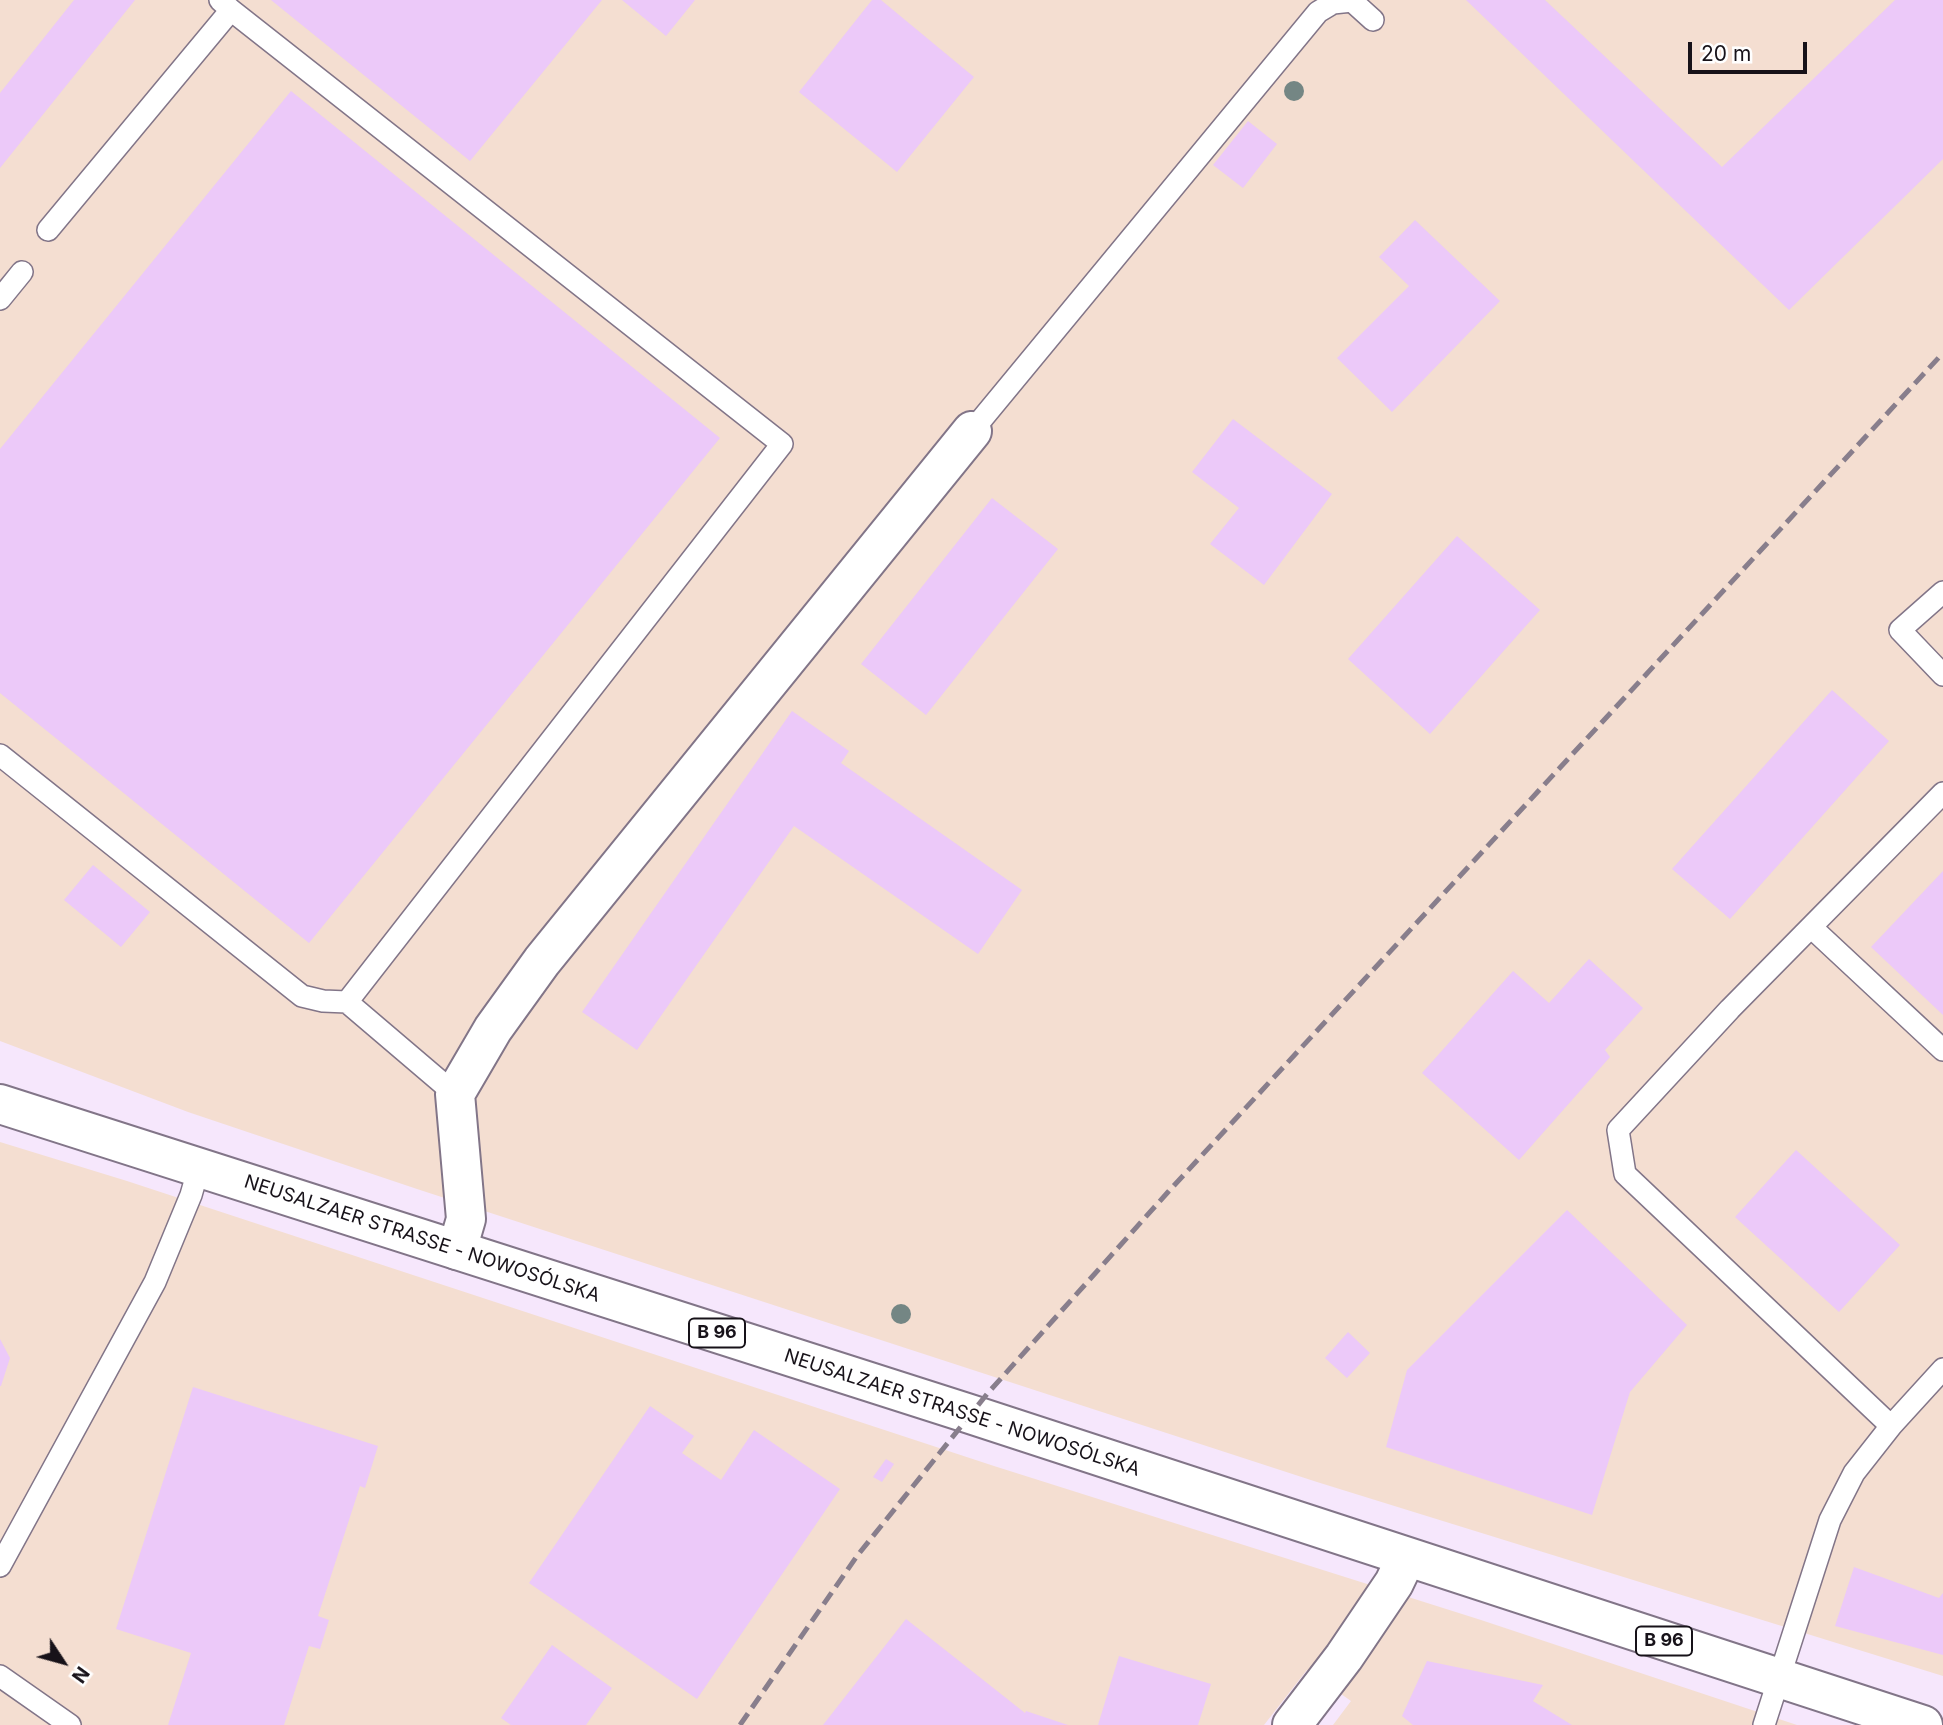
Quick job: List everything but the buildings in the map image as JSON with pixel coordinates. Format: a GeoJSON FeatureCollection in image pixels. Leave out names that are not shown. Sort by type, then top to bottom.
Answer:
{"type":"FeatureCollection","features":[{"type":"Feature","properties":{"kind":"main road"},"geometry":{"type":"LineString","coordinates":[[457,1250],[466,1219],[455,1094],[493,1029],[542,961],[972,431]]}},
{"type":"Feature","properties":{"kind":"main road","name":"NEUSALZAER STRASSE - NOWOSÓLSKA"},"geometry":{"type":"LineString","coordinates":[[0,1104],[1007,1426],[1923,1725]]}},
{"type":"Feature","properties":{"kind":"main road"},"geometry":{"type":"LineString","coordinates":[[1292,1725],[1344,1657],[1398,1577],[1406,1558]]}},
{"type":"Feature","properties":{"kind":"lane"},"geometry":{"type":"LineString","coordinates":[[972,431],[1318,12],[1333,3],[1352,1],[1373,20]]}},
{"type":"Feature","properties":{"kind":"lane"},"geometry":{"type":"LineString","coordinates":[[48,230],[225,5],[782,444],[347,1002]]}},
{"type":"Feature","properties":{"kind":"lane"},"geometry":{"type":"LineString","coordinates":[[0,299],[22,272]]}},
{"type":"Feature","properties":{"kind":"lane"},"geometry":{"type":"LineString","coordinates":[[1943,592],[1900,630],[1943,675]]}},
{"type":"Feature","properties":{"kind":"lane"},"geometry":{"type":"LineString","coordinates":[[0,755],[302,996],[323,1001],[347,1002],[455,1094]]}},
{"type":"Feature","properties":{"kind":"lane"},"geometry":{"type":"LineString","coordinates":[[1891,1426],[1625,1174],[1618,1130],[1730,1009],[1943,793]]}},
{"type":"Feature","properties":{"kind":"lane"},"geometry":{"type":"LineString","coordinates":[[1811,927],[1943,1050]]}},
{"type":"Feature","properties":{"kind":"lane"},"geometry":{"type":"LineString","coordinates":[[0,1566],[155,1282],[191,1195],[199,1167]]}},
{"type":"Feature","properties":{"kind":"lane"},"geometry":{"type":"LineString","coordinates":[[1764,1725],[1830,1520],[1854,1473],[1891,1426],[1943,1369]]}},
{"type":"Feature","properties":{"kind":"lane"},"geometry":{"type":"LineString","coordinates":[[0,1676],[70,1725]]}},
{"type":"Feature","properties":{"kind":"shaded area"},"geometry":{"type":"Polygon","coordinates":[[[0,0],[1943,0],[1943,1676],[1317,1482],[417,1189],[188,1112],[0,1041],[0,0]]]}},
{"type":"Feature","properties":{"kind":"shaded area"},"geometry":{"type":"Polygon","coordinates":[[[0,1142],[127,1181],[994,1466],[1481,1620],[1797,1725],[1333,1725],[1351,1701],[1307,1670],[1264,1725],[0,1725],[0,1142]]]}},
{"type":"Feature","properties":{"kind":"railway"},"geometry":{"type":"LineString","coordinates":[[740,1725],[857,1556],[987,1394],[1168,1192],[1943,353]]}}]}
